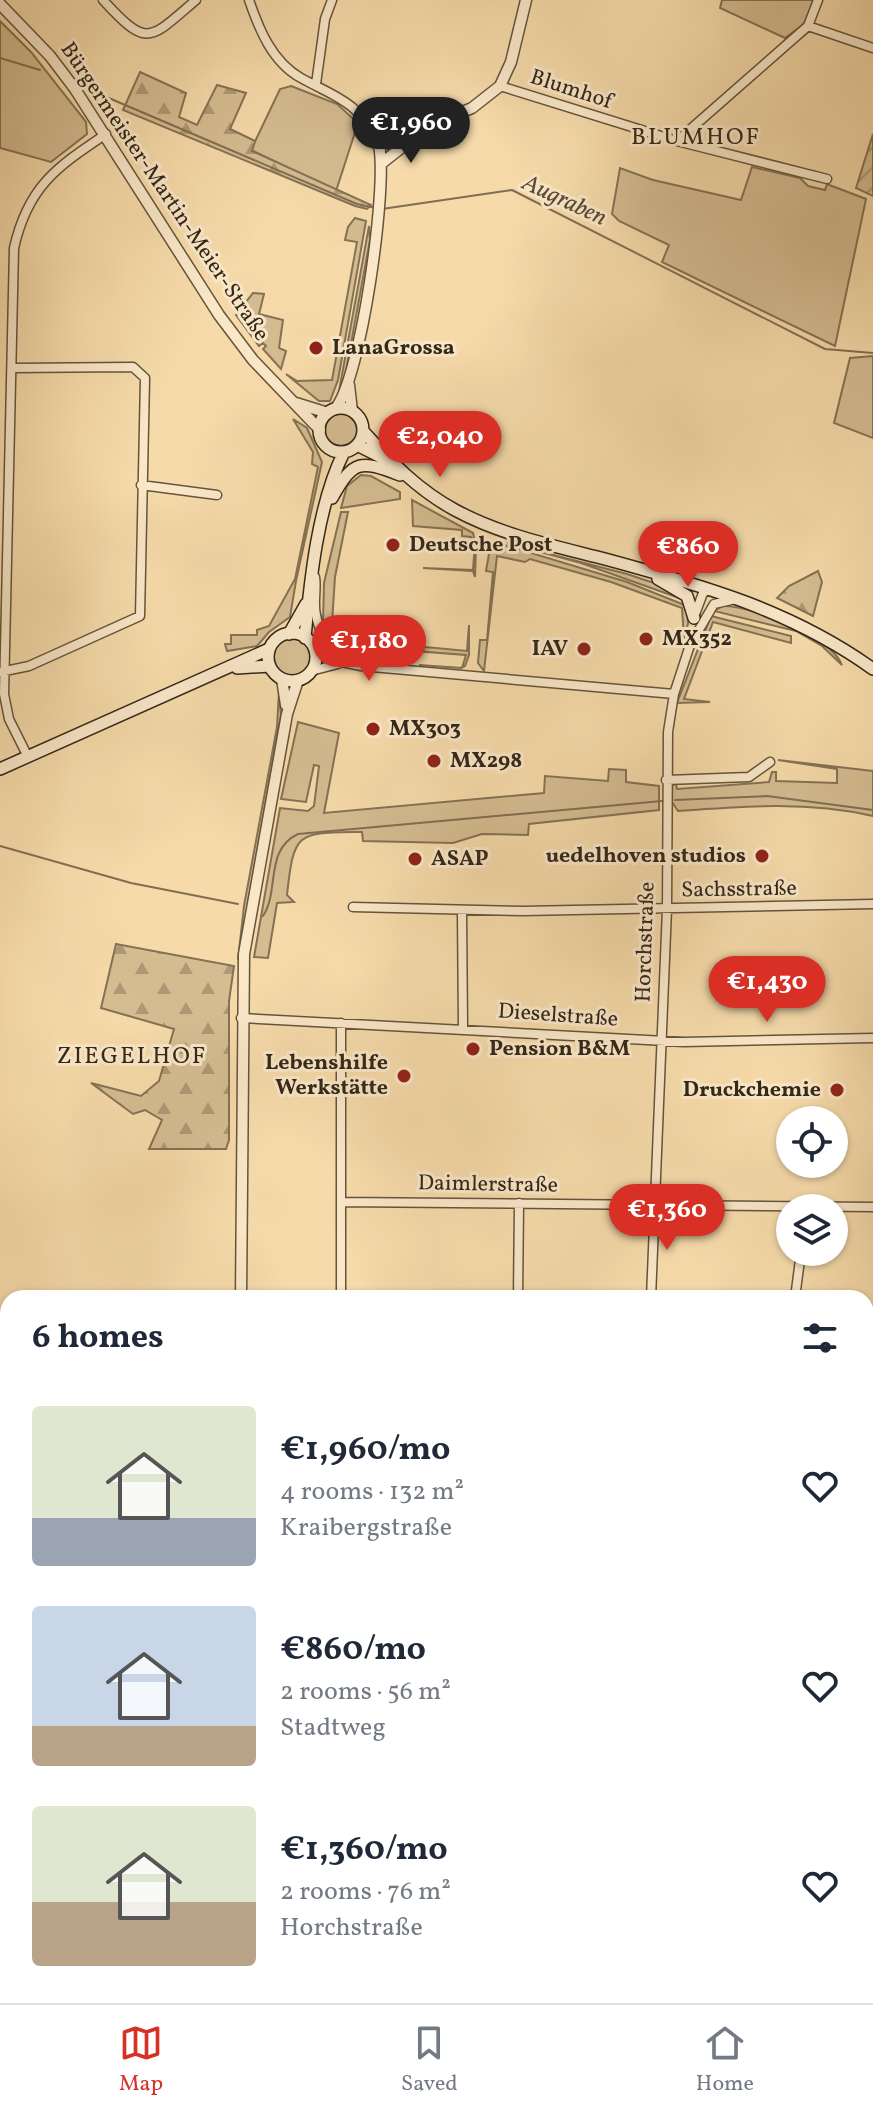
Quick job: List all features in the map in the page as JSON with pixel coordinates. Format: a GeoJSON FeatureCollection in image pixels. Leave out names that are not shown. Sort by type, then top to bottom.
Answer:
{"type":"FeatureCollection","features":[{"type":"Feature","properties":{"kind":"main road"},"geometry":{"type":"LineString","coordinates":[[331,482],[327,446],[320,430],[332,411],[352,411],[358,416],[363,431],[406,477]]}},
{"type":"Feature","properties":{"kind":"main road"},"geometry":{"type":"LineString","coordinates":[[305,638],[308,600],[331,482],[344,452],[357,445],[363,431]]}},
{"type":"Feature","properties":{"kind":"main road"},"geometry":{"type":"LineString","coordinates":[[357,445],[392,463]]}},
{"type":"Feature","properties":{"kind":"main road"},"geometry":{"type":"LineString","coordinates":[[327,446],[344,452]]}},
{"type":"Feature","properties":{"kind":"main road"},"geometry":{"type":"LineString","coordinates":[[327,504],[345,474],[356,466],[380,466],[406,477],[455,510],[490,526],[742,599],[797,622],[873,669]]}},
{"type":"Feature","properties":{"kind":"main road"},"geometry":{"type":"LineString","coordinates":[[640,569],[682,592],[692,606],[694,618]]}},
{"type":"Feature","properties":{"kind":"main road"},"geometry":{"type":"LineString","coordinates":[[289,634],[308,600]]}},
{"type":"Feature","properties":{"kind":"main road"},"geometry":{"type":"LineString","coordinates":[[0,769],[225,671],[269,649],[277,639],[289,634],[305,638],[314,648],[311,671],[298,680],[282,679],[270,666],[269,649]]}},
{"type":"Feature","properties":{"kind":"main road"},"geometry":{"type":"LineString","coordinates":[[225,671],[270,666]]}},
{"type":"Feature","properties":{"kind":"street"},"geometry":{"type":"LineString","coordinates":[[103,0],[133,32],[145,35],[157,32],[196,0]]}},
{"type":"Feature","properties":{"kind":"street"},"geometry":{"type":"LineString","coordinates":[[249,0],[260,31],[276,55],[301,78],[353,106],[379,146],[382,163],[380,209],[349,380],[352,411]]}},
{"type":"Feature","properties":{"kind":"street"},"geometry":{"type":"LineString","coordinates":[[316,84],[325,19],[332,0]]}},
{"type":"Feature","properties":{"kind":"street"},"geometry":{"type":"LineString","coordinates":[[382,163],[418,134],[435,123],[472,108],[500,86],[511,62],[526,0]]}},
{"type":"Feature","properties":{"kind":"street"},"geometry":{"type":"LineString","coordinates":[[677,141],[808,26],[818,0]]}},
{"type":"Feature","properties":{"kind":"street","name":"Bürgermeister-Martin-Meier-Straße"},"geometry":{"type":"LineString","coordinates":[[0,4],[50,56],[106,134],[219,315],[253,360],[320,430]]}},
{"type":"Feature","properties":{"kind":"street"},"geometry":{"type":"LineString","coordinates":[[808,26],[873,48]]}},
{"type":"Feature","properties":{"kind":"street","name":"Blumhof"},"geometry":{"type":"LineString","coordinates":[[500,86],[677,141],[827,179]]}},
{"type":"Feature","properties":{"kind":"street"},"geometry":{"type":"LineString","coordinates":[[28,757],[9,719],[2,671],[13,269],[19,225],[45,179],[106,134]]}},
{"type":"Feature","properties":{"kind":"street"},"geometry":{"type":"LineString","coordinates":[[379,146],[418,134]]}},
{"type":"Feature","properties":{"kind":"street"},"geometry":{"type":"LineString","coordinates":[[2,671],[29,666],[140,616],[145,378],[133,367],[12,368]]}},
{"type":"Feature","properties":{"kind":"street"},"geometry":{"type":"LineString","coordinates":[[332,411],[349,380]]}},
{"type":"Feature","properties":{"kind":"street","name":"Bürgermeister-Martin-Meier-Straße"},"geometry":{"type":"LineString","coordinates":[[296,403],[332,411]]}},
{"type":"Feature","properties":{"kind":"street"},"geometry":{"type":"LineString","coordinates":[[141,485],[217,495]]}},
{"type":"Feature","properties":{"kind":"street"},"geometry":{"type":"LineString","coordinates":[[314,573],[316,616],[330,643],[344,654],[393,669]]}},
{"type":"Feature","properties":{"kind":"street"},"geometry":{"type":"LineString","coordinates":[[694,618],[703,593],[712,589]]}},
{"type":"Feature","properties":{"kind":"street","name":"Horchstraße"},"geometry":{"type":"LineString","coordinates":[[651,1290],[652,1205],[667,909],[666,780],[674,694],[694,635],[714,604],[742,599]]}},
{"type":"Feature","properties":{"kind":"street","name":"Horchstraße"},"geometry":{"type":"LineString","coordinates":[[694,618],[694,635]]}},
{"type":"Feature","properties":{"kind":"street"},"geometry":{"type":"LineString","coordinates":[[314,648],[343,663],[674,694]]}},
{"type":"Feature","properties":{"kind":"street"},"geometry":{"type":"LineString","coordinates":[[311,671],[343,663]]}},
{"type":"Feature","properties":{"kind":"street"},"geometry":{"type":"LineString","coordinates":[[282,679],[287,714]]}},
{"type":"Feature","properties":{"kind":"street"},"geometry":{"type":"LineString","coordinates":[[241,1290],[241,1018],[244,954],[287,714],[298,680]]}},
{"type":"Feature","properties":{"kind":"street"},"geometry":{"type":"LineString","coordinates":[[666,780],[749,777],[770,762]]}},
{"type":"Feature","properties":{"kind":"street","name":"Sachsstraße"},"geometry":{"type":"LineString","coordinates":[[353,907],[462,912],[873,904]]}},
{"type":"Feature","properties":{"kind":"street"},"geometry":{"type":"LineString","coordinates":[[462,912],[463,1028]]}},
{"type":"Feature","properties":{"kind":"street","name":"Dieselstraße"},"geometry":{"type":"LineString","coordinates":[[241,1018],[661,1041],[873,1038]]}},
{"type":"Feature","properties":{"kind":"street"},"geometry":{"type":"LineString","coordinates":[[341,1023],[341,1290]]}},
{"type":"Feature","properties":{"kind":"street","name":"Daimlerstraße"},"geometry":{"type":"LineString","coordinates":[[342,1202],[776,1207]]}},
{"type":"Feature","properties":{"kind":"street"},"geometry":{"type":"LineString","coordinates":[[518,1290],[519,1203]]}},
{"type":"Feature","properties":{"kind":"street","name":"Daimlerstraße"},"geometry":{"type":"LineString","coordinates":[[848,1207],[873,1207]]}},
{"type":"Feature","properties":{"kind":"street"},"geometry":{"type":"LineString","coordinates":[[796,1290],[799,1266]]}},
{"type":"Feature","properties":{"kind":"green space"},"geometry":{"type":"Polygon","coordinates":[[[722,0],[816,0],[804,24],[785,38],[720,8],[722,0]]]}},
{"type":"Feature","properties":{"kind":"green space"},"geometry":{"type":"Polygon","coordinates":[[[0,21],[31,52],[86,122],[87,134],[51,162],[0,148],[0,21]]]}},
{"type":"Feature","properties":{"kind":"green space"},"geometry":{"type":"Polygon","coordinates":[[[140,72],[186,93],[179,117],[197,125],[217,85],[246,93],[230,129],[255,141],[252,151],[371,205],[367,209],[355,206],[123,110],[140,72]]]}},
{"type":"Feature","properties":{"kind":"green space"},"geometry":{"type":"Polygon","coordinates":[[[291,86],[337,104],[358,123],[336,191],[251,150],[280,89],[291,86]]]}},
{"type":"Feature","properties":{"kind":"green space"},"geometry":{"type":"Polygon","coordinates":[[[873,134],[873,196],[856,188],[873,134]]]}},
{"type":"Feature","properties":{"kind":"green space"},"geometry":{"type":"Polygon","coordinates":[[[752,167],[800,178],[808,186],[825,190],[827,184],[866,199],[835,346],[662,262],[669,245],[619,221],[612,214],[620,168],[653,180],[741,200],[752,167]]]}},
{"type":"Feature","properties":{"kind":"green space"},"geometry":{"type":"Polygon","coordinates":[[[355,218],[366,221],[338,380],[330,401],[319,401],[286,374],[297,381],[332,380],[357,242],[345,240],[348,227],[355,218]]]}},
{"type":"Feature","properties":{"kind":"green space"},"geometry":{"type":"Polygon","coordinates":[[[369,226],[370,240],[342,393],[339,391],[369,226]]]}},
{"type":"Feature","properties":{"kind":"green space"},"geometry":{"type":"Polygon","coordinates":[[[253,293],[264,294],[259,314],[283,320],[279,348],[286,351],[281,369],[263,349],[266,346],[263,343],[259,346],[236,315],[253,293]]]}},
{"type":"Feature","properties":{"kind":"green space"},"geometry":{"type":"Polygon","coordinates":[[[873,356],[873,438],[834,423],[850,358],[873,356]]]}},
{"type":"Feature","properties":{"kind":"green space"},"geometry":{"type":"Polygon","coordinates":[[[341,414],[353,418],[357,430],[353,442],[341,446],[329,442],[325,430],[329,418],[341,414]]]}},
{"type":"Feature","properties":{"kind":"green space"},"geometry":{"type":"Polygon","coordinates":[[[293,419],[307,428],[322,462],[290,617],[269,632],[257,646],[227,651],[225,644],[231,644],[231,635],[257,635],[257,630],[269,626],[295,579],[318,467],[312,464],[313,452],[293,419]]]}},
{"type":"Feature","properties":{"kind":"green space"},"geometry":{"type":"Polygon","coordinates":[[[361,475],[371,476],[400,492],[400,499],[341,508],[347,486],[361,475]]]}},
{"type":"Feature","properties":{"kind":"green space"},"geometry":{"type":"Polygon","coordinates":[[[412,500],[473,533],[476,547],[475,577],[473,571],[423,568],[473,570],[475,543],[471,537],[462,536],[462,530],[413,526],[412,500]]]}},
{"type":"Feature","properties":{"kind":"green space"},"geometry":{"type":"Polygon","coordinates":[[[341,512],[348,512],[335,577],[332,623],[323,622],[324,583],[341,512]]]}},
{"type":"Feature","properties":{"kind":"green space"},"geometry":{"type":"Polygon","coordinates":[[[498,543],[627,582],[687,606],[688,624],[684,638],[682,608],[611,582],[530,559],[525,562],[497,556],[484,671],[478,663],[480,640],[487,640],[493,572],[486,571],[490,548],[498,543]]]}},
{"type":"Feature","properties":{"kind":"green space"},"geometry":{"type":"Polygon","coordinates":[[[507,543],[627,574],[654,583],[682,599],[581,563],[507,543]]]}},
{"type":"Feature","properties":{"kind":"green space"},"geometry":{"type":"Polygon","coordinates":[[[818,571],[822,582],[813,616],[777,598],[789,586],[818,571]]]}},
{"type":"Feature","properties":{"kind":"green space"},"geometry":{"type":"Polygon","coordinates":[[[723,606],[752,611],[789,625],[823,644],[842,665],[822,646],[796,631],[714,611],[723,606]]]}},
{"type":"Feature","properties":{"kind":"green space"},"geometry":{"type":"Polygon","coordinates":[[[711,616],[791,636],[791,643],[713,622],[684,699],[710,702],[677,703],[711,616]]]}},
{"type":"Feature","properties":{"kind":"green space"},"geometry":{"type":"Polygon","coordinates":[[[469,625],[469,655],[462,667],[466,655],[414,651],[415,646],[467,651],[469,625]]]}},
{"type":"Feature","properties":{"kind":"green space"},"geometry":{"type":"Polygon","coordinates":[[[293,638],[307,643],[312,657],[307,671],[293,676],[279,671],[274,657],[279,643],[293,638]]]}},
{"type":"Feature","properties":{"kind":"green space"},"geometry":{"type":"Polygon","coordinates":[[[279,692],[281,715],[238,960],[244,906],[277,727],[279,692]]]}},
{"type":"Feature","properties":{"kind":"green space"},"geometry":{"type":"Polygon","coordinates":[[[298,722],[339,733],[324,813],[544,793],[545,776],[608,781],[609,769],[626,770],[626,782],[659,786],[659,810],[529,824],[528,835],[482,834],[453,843],[363,841],[362,832],[312,835],[297,847],[293,858],[287,895],[294,902],[277,903],[268,958],[254,957],[280,808],[308,811],[314,806],[319,766],[314,765],[306,802],[281,799],[298,722]]]}},
{"type":"Feature","properties":{"kind":"green space"},"geometry":{"type":"Polygon","coordinates":[[[778,760],[873,771],[873,816],[800,807],[752,806],[678,811],[672,802],[672,786],[676,783],[677,789],[769,782],[772,772],[776,772],[776,781],[837,783],[837,769],[778,760]]]}},
{"type":"Feature","properties":{"kind":"green space"},"geometry":{"type":"Polygon","coordinates":[[[116,944],[234,966],[229,1001],[229,1140],[226,1149],[149,1149],[162,1120],[145,1110],[133,1114],[91,1083],[141,1096],[159,1081],[174,1029],[101,1008],[116,944]]]}},
{"type":"Feature","properties":{"kind":"waterway","name":"Augraben"},"geometry":{"type":"LineString","coordinates":[[0,58],[40,70]]}},
{"type":"Feature","properties":{"kind":"waterway","name":"Augraben"},"geometry":{"type":"LineString","coordinates":[[97,93],[357,204],[376,208]]}},
{"type":"Feature","properties":{"kind":"waterway","name":"Augraben"},"geometry":{"type":"LineString","coordinates":[[382,209],[512,190],[825,349],[873,353]]}},
{"type":"Feature","properties":{"kind":"waterway"},"geometry":{"type":"LineString","coordinates":[[675,800],[767,796],[873,810]]}},
{"type":"Feature","properties":{"kind":"waterway"},"geometry":{"type":"LineString","coordinates":[[263,916],[271,894],[276,860],[287,841],[298,834],[662,801]]}},
{"type":"Feature","properties":{"kind":"waterway"},"geometry":{"type":"LineString","coordinates":[[0,846],[131,883],[238,904]]}},
{"type":"Feature","properties":{"kind":"place","name":"LanaGrossa"},"geometry":{"type":"Point","coordinates":[316,348]}},
{"type":"Feature","properties":{"kind":"place","name":"Deutsche Post"},"geometry":{"type":"Point","coordinates":[393,545]}},
{"type":"Feature","properties":{"kind":"place","name":"MX352"},"geometry":{"type":"Point","coordinates":[646,639]}},
{"type":"Feature","properties":{"kind":"place","name":"IAV"},"geometry":{"type":"Point","coordinates":[584,649]}},
{"type":"Feature","properties":{"kind":"place","name":"MX303"},"geometry":{"type":"Point","coordinates":[373,729]}},
{"type":"Feature","properties":{"kind":"place","name":"MX298"},"geometry":{"type":"Point","coordinates":[434,761]}},
{"type":"Feature","properties":{"kind":"place","name":"uedelhoven studios"},"geometry":{"type":"Point","coordinates":[762,856]}},
{"type":"Feature","properties":{"kind":"place","name":"ASAP"},"geometry":{"type":"Point","coordinates":[415,859]}},
{"type":"Feature","properties":{"kind":"place","name":"Pension B&M"},"geometry":{"type":"Point","coordinates":[473,1049]}},
{"type":"Feature","properties":{"kind":"place","name":"Lebenshilfe Werkstätte"},"geometry":{"type":"Point","coordinates":[404,1076]}},
{"type":"Feature","properties":{"kind":"place","name":"Druckchemie"},"geometry":{"type":"Point","coordinates":[837,1090]}},
{"type":"Feature","properties":{"kind":"district","name":"BLUMHOF"},"geometry":{"type":"Point","coordinates":[696,138]}},
{"type":"Feature","properties":{"kind":"district","name":"ZIEGELHOF"},"geometry":{"type":"Point","coordinates":[132,1057]}}]}
